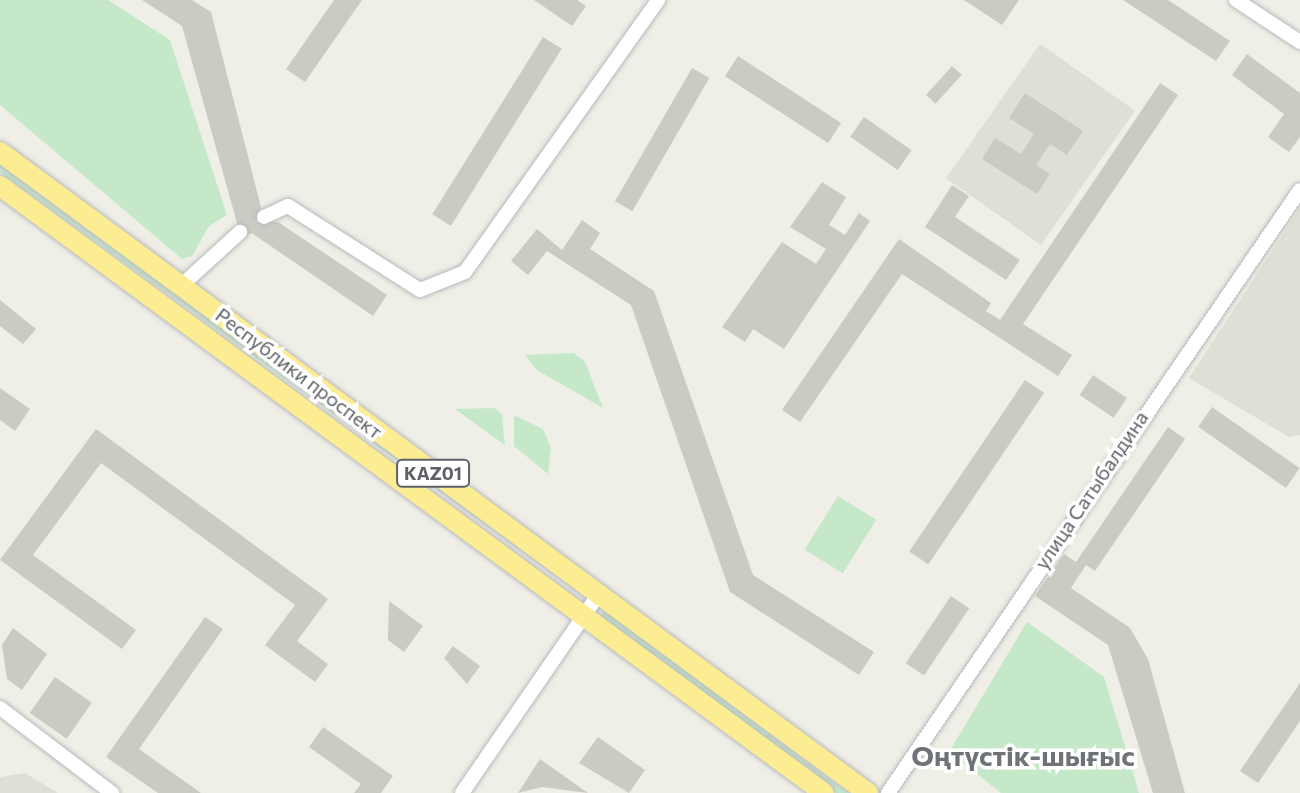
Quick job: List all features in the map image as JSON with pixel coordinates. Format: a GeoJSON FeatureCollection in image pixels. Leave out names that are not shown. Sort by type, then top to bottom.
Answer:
{"type":"FeatureCollection","features":[{"type":"Feature","properties":{"kind":"highway","name":"Республики проспект"},"geometry":{"type":"LineString","coordinates":[[0,152],[868,793]]}},
{"type":"Feature","properties":{"kind":"highway","name":"Республики проспект"},"geometry":{"type":"LineString","coordinates":[[0,186],[824,793]]}},
{"type":"Feature","properties":{"kind":"street"},"geometry":{"type":"LineString","coordinates":[[264,217],[288,206],[420,290],[465,272],[658,0]]}},
{"type":"Feature","properties":{"kind":"street"},"geometry":{"type":"LineString","coordinates":[[1236,0],[1300,42]]}},
{"type":"Feature","properties":{"kind":"street","name":"улица Сатыбалдина"},"geometry":{"type":"LineString","coordinates":[[888,793],[1300,190]]}},
{"type":"Feature","properties":{"kind":"street"},"geometry":{"type":"LineString","coordinates":[[182,285],[240,232]]}},
{"type":"Feature","properties":{"kind":"street"},"geometry":{"type":"LineString","coordinates":[[462,793],[598,595]]}},
{"type":"Feature","properties":{"kind":"street"},"geometry":{"type":"LineString","coordinates":[[0,708],[112,793]]}},
{"type":"Feature","properties":{"kind":"shaded area"},"geometry":{"type":"Polygon","coordinates":[[[1040,44],[1135,111],[1041,245],[946,178],[1040,44]]]}},
{"type":"Feature","properties":{"kind":"shaded area"},"geometry":{"type":"Polygon","coordinates":[[[1300,208],[1300,435],[1289,437],[1189,378],[1300,208]]]}},
{"type":"Feature","properties":{"kind":"shaded area"},"geometry":{"type":"Polygon","coordinates":[[[25,773],[58,793],[0,793],[0,777],[25,773]]]}},
{"type":"Feature","properties":{"kind":"green space"},"geometry":{"type":"Polygon","coordinates":[[[0,0],[108,0],[170,40],[227,215],[209,226],[192,256],[182,259],[0,105],[0,0]]]}},
{"type":"Feature","properties":{"kind":"green space"},"geometry":{"type":"Polygon","coordinates":[[[0,165],[578,592],[0,172],[0,165]]]}},
{"type":"Feature","properties":{"kind":"green space"},"geometry":{"type":"Polygon","coordinates":[[[574,353],[585,362],[603,408],[537,370],[525,355],[574,353]]]}},
{"type":"Feature","properties":{"kind":"green space"},"geometry":{"type":"Polygon","coordinates":[[[494,408],[502,414],[505,445],[455,409],[494,408]]]}},
{"type":"Feature","properties":{"kind":"green space"},"geometry":{"type":"Polygon","coordinates":[[[514,415],[543,429],[551,448],[548,474],[514,446],[514,415]]]}},
{"type":"Feature","properties":{"kind":"green space"},"geometry":{"type":"Polygon","coordinates":[[[838,496],[876,520],[843,573],[805,549],[838,496]]]}},
{"type":"Feature","properties":{"kind":"green space"},"geometry":{"type":"Polygon","coordinates":[[[605,610],[848,793],[836,793],[601,616],[605,610]]]}},
{"type":"Feature","properties":{"kind":"green space"},"geometry":{"type":"Polygon","coordinates":[[[1027,622],[1104,677],[1139,793],[1001,793],[949,752],[1027,622]]]}},
{"type":"Feature","properties":{"kind":"building"},"geometry":{"type":"Polygon","coordinates":[[[142,0],[192,0],[211,12],[261,207],[255,222],[278,222],[387,295],[373,316],[237,223],[182,26],[142,0]]]}},
{"type":"Feature","properties":{"kind":"building"},"geometry":{"type":"Polygon","coordinates":[[[334,0],[362,0],[305,82],[286,69],[334,0]]]}},
{"type":"Feature","properties":{"kind":"building"},"geometry":{"type":"Polygon","coordinates":[[[534,0],[577,0],[586,6],[572,26],[534,0]]]}},
{"type":"Feature","properties":{"kind":"building"},"geometry":{"type":"Polygon","coordinates":[[[964,0],[1019,0],[1002,25],[964,0]]]}},
{"type":"Feature","properties":{"kind":"building"},"geometry":{"type":"Polygon","coordinates":[[[1123,0],[1168,0],[1230,41],[1216,61],[1123,0]]]}},
{"type":"Feature","properties":{"kind":"building"},"geometry":{"type":"Polygon","coordinates":[[[543,37],[562,49],[451,226],[432,214],[543,37]]]}},
{"type":"Feature","properties":{"kind":"building"},"geometry":{"type":"Polygon","coordinates":[[[1247,54],[1300,93],[1300,137],[1289,152],[1268,137],[1284,114],[1232,75],[1247,54]]]}},
{"type":"Feature","properties":{"kind":"building"},"geometry":{"type":"Polygon","coordinates":[[[738,56],[841,123],[828,143],[725,76],[738,56]]]}},
{"type":"Feature","properties":{"kind":"building"},"geometry":{"type":"Polygon","coordinates":[[[952,66],[962,75],[936,104],[926,95],[952,66]]]}},
{"type":"Feature","properties":{"kind":"building"},"geometry":{"type":"Polygon","coordinates":[[[692,68],[709,78],[632,211],[615,201],[692,68]]]}},
{"type":"Feature","properties":{"kind":"building"},"geometry":{"type":"Polygon","coordinates":[[[1160,83],[1178,95],[1023,324],[1072,355],[1058,376],[902,274],[800,422],[782,410],[899,239],[991,303],[986,311],[1000,320],[1160,83]]]}},
{"type":"Feature","properties":{"kind":"building"},"geometry":{"type":"Polygon","coordinates":[[[1025,93],[1083,131],[1067,155],[1050,144],[1036,165],[1050,174],[1037,194],[982,159],[995,138],[1021,154],[1034,134],[1009,118],[1025,93]]]}},
{"type":"Feature","properties":{"kind":"building"},"geometry":{"type":"Polygon","coordinates":[[[864,117],[912,150],[898,170],[850,137],[864,117]]]}},
{"type":"Feature","properties":{"kind":"building"},"geometry":{"type":"Polygon","coordinates":[[[822,182],[846,197],[829,225],[845,235],[859,213],[870,221],[784,349],[753,329],[745,342],[722,327],[782,242],[816,264],[826,249],[790,227],[822,182]]]}},
{"type":"Feature","properties":{"kind":"building"},"geometry":{"type":"Polygon","coordinates":[[[952,185],[969,196],[955,217],[1020,260],[1006,280],[925,227],[952,185]]]}},
{"type":"Feature","properties":{"kind":"building"},"geometry":{"type":"Polygon","coordinates":[[[582,220],[600,233],[590,249],[654,291],[753,575],[874,652],[859,675],[730,592],[631,305],[547,251],[528,275],[511,261],[537,229],[562,250],[582,220]]]}},
{"type":"Feature","properties":{"kind":"building"},"geometry":{"type":"Polygon","coordinates":[[[0,300],[36,329],[23,344],[0,326],[0,300]]]}},
{"type":"Feature","properties":{"kind":"building"},"geometry":{"type":"Polygon","coordinates":[[[1093,375],[1127,398],[1114,418],[1080,395],[1093,375]]]}},
{"type":"Feature","properties":{"kind":"building"},"geometry":{"type":"Polygon","coordinates":[[[1025,380],[1044,393],[928,564],[909,552],[1025,380]]]}},
{"type":"Feature","properties":{"kind":"building"},"geometry":{"type":"Polygon","coordinates":[[[0,388],[30,409],[15,431],[0,420],[0,388]]]}},
{"type":"Feature","properties":{"kind":"building"},"geometry":{"type":"Polygon","coordinates":[[[1212,407],[1300,468],[1286,488],[1198,427],[1212,407]]]}},
{"type":"Feature","properties":{"kind":"building"},"geometry":{"type":"Polygon","coordinates":[[[1168,427],[1185,439],[1095,571],[1086,565],[1071,588],[1130,628],[1148,659],[1185,793],[1153,793],[1108,645],[1035,596],[1064,554],[1076,562],[1168,427]]]}},
{"type":"Feature","properties":{"kind":"building"},"geometry":{"type":"Polygon","coordinates":[[[96,429],[328,599],[297,641],[328,664],[315,682],[265,645],[295,605],[101,463],[33,555],[136,630],[122,649],[0,560],[96,429]]]}},
{"type":"Feature","properties":{"kind":"building"},"geometry":{"type":"Polygon","coordinates":[[[951,596],[969,608],[924,675],[906,663],[951,596]]]}},
{"type":"Feature","properties":{"kind":"building"},"geometry":{"type":"Polygon","coordinates":[[[389,601],[423,626],[404,652],[388,640],[389,601]]]}},
{"type":"Feature","properties":{"kind":"building"},"geometry":{"type":"Polygon","coordinates":[[[205,617],[223,629],[139,749],[201,793],[158,793],[106,757],[205,617]]]}},
{"type":"Feature","properties":{"kind":"building"},"geometry":{"type":"Polygon","coordinates":[[[13,628],[47,654],[22,690],[7,679],[2,645],[13,628]]]}},
{"type":"Feature","properties":{"kind":"building"},"geometry":{"type":"Polygon","coordinates":[[[453,646],[480,666],[467,684],[444,658],[453,646]]]}},
{"type":"Feature","properties":{"kind":"building"},"geometry":{"type":"Polygon","coordinates":[[[55,677],[92,703],[67,739],[30,713],[55,677]]]}},
{"type":"Feature","properties":{"kind":"building"},"geometry":{"type":"Polygon","coordinates":[[[1300,683],[1300,721],[1258,783],[1240,771],[1300,683]]]}},
{"type":"Feature","properties":{"kind":"building"},"geometry":{"type":"Polygon","coordinates":[[[323,727],[393,776],[381,793],[354,793],[361,784],[309,747],[323,727]]]}},
{"type":"Feature","properties":{"kind":"building"},"geometry":{"type":"Polygon","coordinates":[[[598,737],[645,770],[629,793],[579,763],[598,737]]]}},
{"type":"Feature","properties":{"kind":"building"},"geometry":{"type":"Polygon","coordinates":[[[540,759],[588,793],[542,787],[518,793],[540,759]]]}},
{"type":"Feature","properties":{"kind":"tunnel"},"geometry":{"type":"LineString","coordinates":[[240,232],[264,217]]}},
{"type":"Feature","properties":{"kind":"district","name":"Оңтүстік-шығыс"},"geometry":{"type":"Point","coordinates":[1023,755]}}]}
